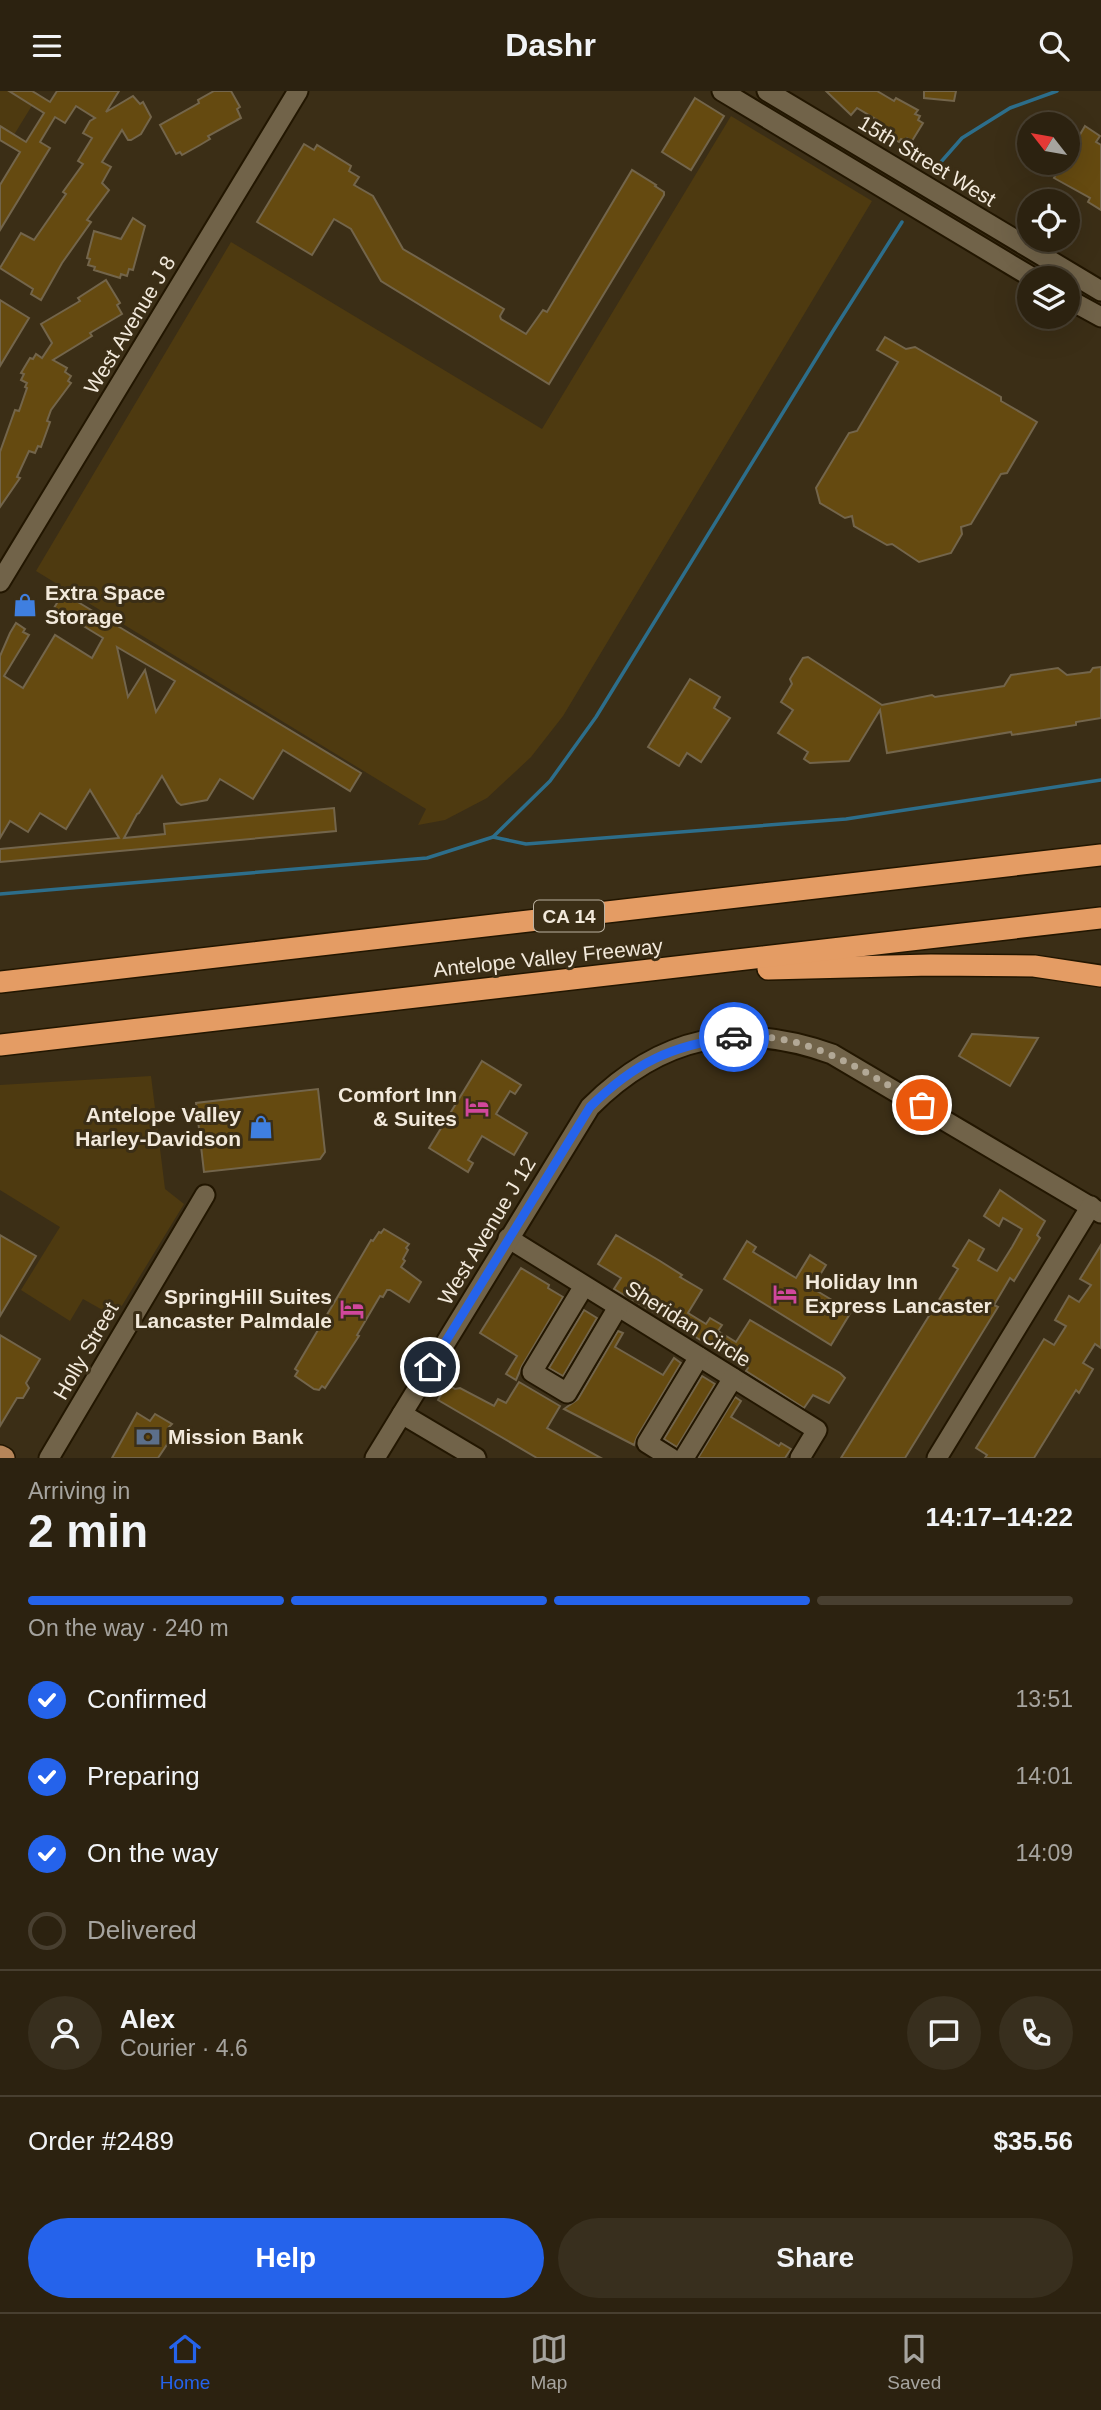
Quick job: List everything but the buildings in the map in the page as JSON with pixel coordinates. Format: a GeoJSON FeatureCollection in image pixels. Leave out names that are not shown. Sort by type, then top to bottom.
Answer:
{"type":"FeatureCollection","features":[{"type":"Feature","properties":{"kind":"highway","name":"Antelope Valley Freeway"},"geometry":{"type":"LineString","coordinates":[[0,982],[1101,855]]}},
{"type":"Feature","properties":{"kind":"highway","name":"Antelope Valley Freeway"},"geometry":{"type":"LineString","coordinates":[[0,1045],[1101,918]]}},
{"type":"Feature","properties":{"kind":"highway"},"geometry":{"type":"LineString","coordinates":[[654,971],[1034,965],[1101,976]]}},
{"type":"Feature","properties":{"kind":"highway"},"geometry":{"type":"LineString","coordinates":[[0,973],[35,978]]}},
{"type":"Feature","properties":{"kind":"street","name":"West Avenue J 8"},"geometry":{"type":"LineString","coordinates":[[0,582],[298,91]]}},
{"type":"Feature","properties":{"kind":"street"},"geometry":{"type":"LineString","coordinates":[[722,91],[1017,268]]}},
{"type":"Feature","properties":{"kind":"street","name":"15th Street West"},"geometry":{"type":"LineString","coordinates":[[766,91],[792,97],[1024,247],[1101,291]]}},
{"type":"Feature","properties":{"kind":"street"},"geometry":{"type":"LineString","coordinates":[[774,122],[792,97]]}},
{"type":"Feature","properties":{"kind":"street"},"geometry":{"type":"LineString","coordinates":[[1080,306],[1101,317]]}},
{"type":"Feature","properties":{"kind":"street","name":"West Avenue J 12"},"geometry":{"type":"LineString","coordinates":[[375,1458],[590,1107],[613,1085],[664,1053],[700,1041],[737,1036],[769,1037],[801,1043],[832,1054],[1096,1209]]}},
{"type":"Feature","properties":{"kind":"street","name":"Holly Street"},"geometry":{"type":"LineString","coordinates":[[49,1458],[205,1195]]}},
{"type":"Feature","properties":{"kind":"street"},"geometry":{"type":"LineString","coordinates":[[937,1458],[1096,1209]]}},
{"type":"Feature","properties":{"kind":"street","name":"Sheridan Circle"},"geometry":{"type":"LineString","coordinates":[[508,1238],[817,1430],[800,1458]]}},
{"type":"Feature","properties":{"kind":"street"},"geometry":{"type":"LineString","coordinates":[[584,1286],[532,1372],[567,1393],[618,1307]]}},
{"type":"Feature","properties":{"kind":"street"},"geometry":{"type":"LineString","coordinates":[[671,1458],[647,1443],[699,1357]]}},
{"type":"Feature","properties":{"kind":"street"},"geometry":{"type":"LineString","coordinates":[[684,1458],[733,1378]]}},
{"type":"Feature","properties":{"kind":"street"},"geometry":{"type":"LineString","coordinates":[[402,1414],[476,1458]]}},
{"type":"Feature","properties":{"kind":"shaded area"},"geometry":{"type":"Polygon","coordinates":[[[0,91],[34,91],[39,94],[9,143],[0,138],[0,91]]]}},
{"type":"Feature","properties":{"kind":"shaded area"},"geometry":{"type":"Polygon","coordinates":[[[731,116],[872,201],[563,716],[531,757],[487,798],[445,820],[418,825],[426,809],[36,571],[231,242],[542,429],[731,116]]]}},
{"type":"Feature","properties":{"kind":"shaded area"},"geometry":{"type":"Polygon","coordinates":[[[151,1076],[165,1189],[184,1204],[115,1317],[83,1299],[70,1321],[21,1290],[60,1227],[0,1190],[0,1085],[151,1076]]]}},
{"type":"Feature","properties":{"kind":"waterway"},"geometry":{"type":"LineString","coordinates":[[933,171],[962,138],[1010,108],[1057,91]]}},
{"type":"Feature","properties":{"kind":"waterway"},"geometry":{"type":"LineString","coordinates":[[0,894],[427,858],[493,837],[550,781],[596,717],[902,222]]}},
{"type":"Feature","properties":{"kind":"waterway"},"geometry":{"type":"LineString","coordinates":[[493,837],[526,844],[846,819],[1101,780]]}},
{"type":"Feature","properties":{"kind":"way so far"},"geometry":{"type":"LineString","coordinates":[[734,1037],[769,1037],[801,1043],[832,1054],[922,1105]]}},
{"type":"Feature","properties":{"kind":"place","name":"Extra Space Storage"},"geometry":{"type":"Point","coordinates":[25,605]}},
{"type":"Feature","properties":{"kind":"place","name":"Comfort Inn & Suites"},"geometry":{"type":"Point","coordinates":[477,1107]}},
{"type":"Feature","properties":{"kind":"place","name":"Antelope Valley Harley-Davidson"},"geometry":{"type":"Point","coordinates":[261,1127]}},
{"type":"Feature","properties":{"kind":"place","name":"Holiday Inn Express Lancaster"},"geometry":{"type":"Point","coordinates":[785,1294]}},
{"type":"Feature","properties":{"kind":"place","name":"SpringHill Suites Lancaster Palmdale"},"geometry":{"type":"Point","coordinates":[352,1309]}},
{"type":"Feature","properties":{"kind":"place","name":"Mission Bank"},"geometry":{"type":"Point","coordinates":[148,1437]}},
{"type":"Feature","properties":{"kind":"route"},"geometry":{"type":"LineString","coordinates":[[430,1367],[590,1107],[613,1085],[664,1053],[700,1041],[734,1037]]}}]}
